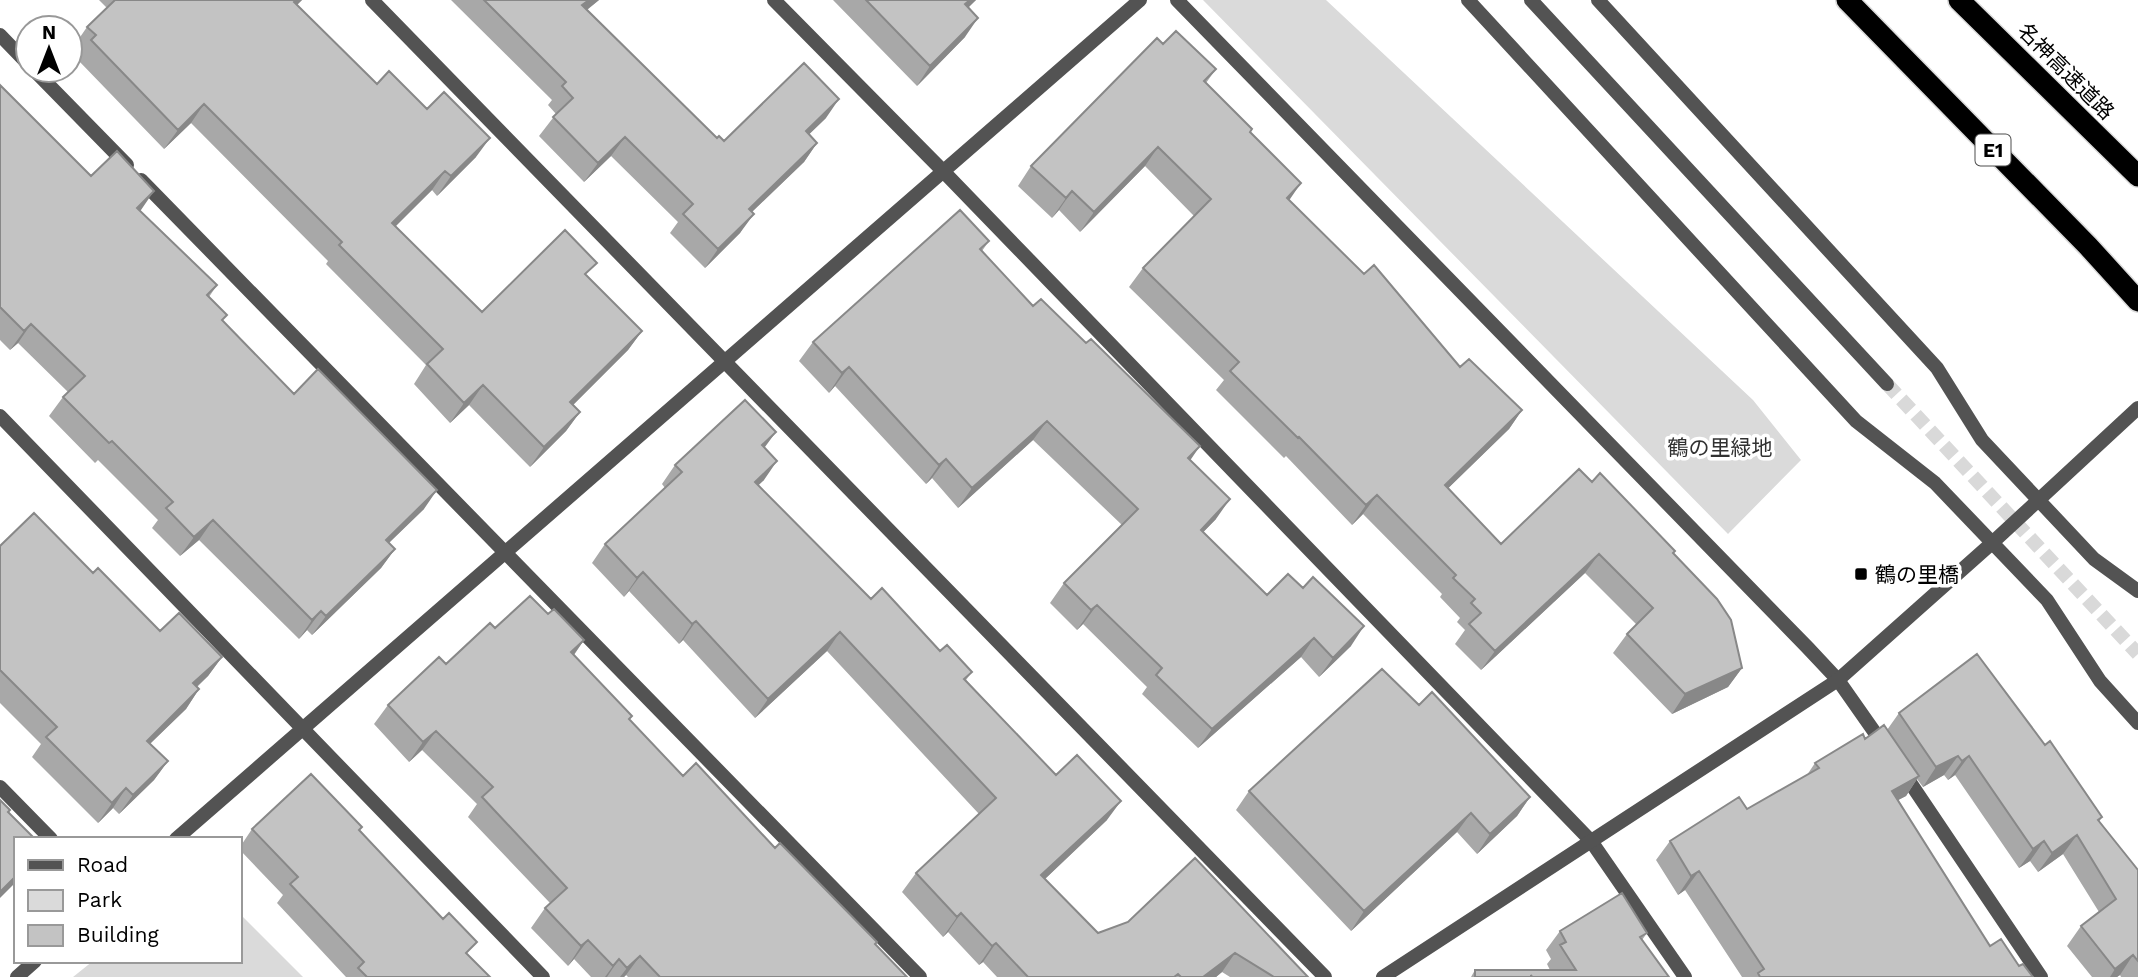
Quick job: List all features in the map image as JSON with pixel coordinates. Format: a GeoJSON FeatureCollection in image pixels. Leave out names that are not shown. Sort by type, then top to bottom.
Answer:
{"type":"FeatureCollection","features":[{"type":"Feature","properties":{"kind":"highway","name":"E1"},"geometry":{"type":"LineString","coordinates":[[1847,0],[2088,246],[2138,301]]}},
{"type":"Feature","properties":{"kind":"highway","name":"名神高速道路"},"geometry":{"type":"LineString","coordinates":[[1959,0],[2138,176]]}},
{"type":"Feature","properties":{"kind":"street"},"geometry":{"type":"LineString","coordinates":[[372,0],[1325,977]]}},
{"type":"Feature","properties":{"kind":"street"},"geometry":{"type":"LineString","coordinates":[[774,0],[1591,841],[1685,977]]}},
{"type":"Feature","properties":{"kind":"street"},"geometry":{"type":"LineString","coordinates":[[178,837],[1140,0]]}},
{"type":"Feature","properties":{"kind":"street"},"geometry":{"type":"LineString","coordinates":[[1177,0],[1838,680],[2041,977]]}},
{"type":"Feature","properties":{"kind":"street"},"geometry":{"type":"LineString","coordinates":[[1468,0],[1856,421],[1935,483],[2047,600],[2100,681],[2138,723]]}},
{"type":"Feature","properties":{"kind":"street"},"geometry":{"type":"LineString","coordinates":[[1531,0],[1887,384]]}},
{"type":"Feature","properties":{"kind":"street"},"geometry":{"type":"LineString","coordinates":[[1598,0],[1937,368],[1982,440],[2094,559],[2138,591]]}},
{"type":"Feature","properties":{"kind":"street"},"geometry":{"type":"LineString","coordinates":[[0,35],[14,50]]}},
{"type":"Feature","properties":{"kind":"street"},"geometry":{"type":"LineString","coordinates":[[48,84],[920,977]]}},
{"type":"Feature","properties":{"kind":"street"},"geometry":{"type":"LineString","coordinates":[[1383,977],[1838,680],[2138,408]]}},
{"type":"Feature","properties":{"kind":"street"},"geometry":{"type":"LineString","coordinates":[[0,416],[543,977]]}},
{"type":"Feature","properties":{"kind":"street"},"geometry":{"type":"LineString","coordinates":[[0,787],[49,837]]}},
{"type":"Feature","properties":{"kind":"street"},"geometry":{"type":"LineString","coordinates":[[17,977],[33,963]]}},
{"type":"Feature","properties":{"kind":"green space","name":"鶴の里緑地"},"geometry":{"type":"Polygon","coordinates":[[[1203,0],[1326,0],[1753,400],[1801,460],[1728,534],[1203,0]]]}},
{"type":"Feature","properties":{"kind":"green space"},"geometry":{"type":"Polygon","coordinates":[[[242,916],[303,977],[73,977],[90,963],[242,963],[242,916]]]}},
{"type":"Feature","properties":{"kind":"building"},"geometry":{"type":"Polygon","coordinates":[[[115,0],[296,0],[294,2],[377,84],[389,71],[427,109],[444,92],[490,138],[451,176],[445,171],[392,223],[482,312],[565,230],[597,263],[585,274],[642,331],[570,402],[580,412],[544,447],[483,385],[464,403],[427,364],[443,349],[339,245],[342,242],[204,104],[178,130],[91,40],[96,35],[87,27],[115,0]]]}},
{"type":"Feature","properties":{"kind":"building"},"geometry":{"type":"Polygon","coordinates":[[[484,0],[589,0],[582,5],[717,138],[719,136],[724,141],[804,63],[839,99],[806,131],[817,143],[749,209],[754,214],[718,249],[683,214],[693,204],[625,137],[598,163],[553,117],[573,98],[562,86],[566,82],[484,0]]]}},
{"type":"Feature","properties":{"kind":"building"},"geometry":{"type":"Polygon","coordinates":[[[866,0],[970,0],[965,4],[978,18],[930,66],[866,0]]]}},
{"type":"Feature","properties":{"kind":"building"},"geometry":{"type":"Polygon","coordinates":[[[1176,31],[1216,69],[1204,81],[1301,183],[1287,198],[1364,274],[1374,265],[1460,367],[1469,359],[1522,410],[1445,485],[1501,544],[1579,469],[1592,482],[1600,473],[1717,599],[1731,620],[1742,668],[1685,694],[1627,634],[1653,608],[1599,554],[1495,651],[1469,624],[1481,613],[1471,603],[1475,599],[1453,578],[1456,575],[1377,495],[1366,505],[1230,371],[1239,362],[1143,268],[1211,199],[1158,147],[1094,212],[1072,191],[1066,198],[1031,166],[1157,38],[1163,44],[1176,31]]]}},
{"type":"Feature","properties":{"kind":"building"},"geometry":{"type":"Polygon","coordinates":[[[0,85],[91,176],[117,151],[154,191],[137,208],[217,285],[207,295],[227,315],[222,320],[294,394],[318,369],[437,490],[386,540],[395,549],[326,616],[321,611],[312,620],[213,520],[194,537],[166,508],[173,502],[63,397],[85,376],[31,324],[24,331],[0,307],[0,85]]]}},
{"type":"Feature","properties":{"kind":"building"},"geometry":{"type":"Polygon","coordinates":[[[960,210],[989,241],[980,249],[1033,306],[1041,299],[1086,343],[1091,339],[1200,446],[1188,458],[1230,499],[1201,530],[1267,595],[1288,574],[1303,588],[1313,577],[1364,626],[1333,658],[1314,638],[1212,729],[1156,675],[1162,668],[1097,605],[1091,610],[1064,583],[1138,509],[1047,421],[972,488],[946,459],[939,465],[849,367],[842,373],[813,342],[960,210]]]}},
{"type":"Feature","properties":{"kind":"building"},"geometry":{"type":"Polygon","coordinates":[[[745,400],[776,432],[762,445],[777,461],[755,482],[871,599],[882,588],[940,651],[947,645],[972,672],[964,679],[1056,775],[1077,755],[1121,801],[1041,875],[1098,933],[1128,922],[1195,858],[1308,977],[1274,977],[1235,953],[1203,977],[1181,977],[1178,974],[1174,977],[1028,977],[996,943],[992,946],[961,913],[957,917],[916,873],[996,798],[840,632],[768,699],[696,621],[692,624],[643,572],[637,578],[605,544],[682,472],[675,465],[745,400]]]}},
{"type":"Feature","properties":{"kind":"building"},"geometry":{"type":"Polygon","coordinates":[[[34,513],[93,573],[98,568],[160,631],[179,613],[222,657],[193,683],[199,689],[147,741],[168,761],[133,795],[126,788],[112,803],[46,737],[57,727],[0,670],[0,546],[34,513]]]}},
{"type":"Feature","properties":{"kind":"building"},"geometry":{"type":"Polygon","coordinates":[[[530,596],[548,614],[554,609],[584,640],[571,652],[632,716],[629,719],[683,776],[696,763],[775,848],[780,843],[877,942],[875,944],[907,977],[660,977],[640,956],[627,968],[619,959],[613,966],[588,940],[581,946],[545,908],[567,888],[482,797],[493,787],[436,731],[423,742],[388,705],[439,657],[446,664],[490,623],[495,628],[530,596]]]}},
{"type":"Feature","properties":{"kind":"building"},"geometry":{"type":"Polygon","coordinates":[[[1977,654],[2045,745],[2050,741],[2102,817],[2098,820],[2138,870],[2138,961],[2133,955],[2115,969],[2081,926],[2116,899],[2077,835],[2052,853],[2044,841],[2033,849],[1969,756],[1962,761],[1958,756],[1936,767],[1899,713],[1977,654]]]}},
{"type":"Feature","properties":{"kind":"building"},"geometry":{"type":"Polygon","coordinates":[[[1382,669],[1419,705],[1432,692],[1530,797],[1490,834],[1471,813],[1364,911],[1249,791],[1382,669]]]}},
{"type":"Feature","properties":{"kind":"building"},"geometry":{"type":"Polygon","coordinates":[[[1884,725],[1919,776],[1892,791],[1990,946],[2001,939],[2019,966],[2023,964],[2033,977],[1760,977],[1758,973],[1764,969],[1699,871],[1691,876],[1670,841],[1739,797],[1747,809],[1819,768],[1815,763],[1863,734],[1865,739],[1884,725]]]}},
{"type":"Feature","properties":{"kind":"building"},"geometry":{"type":"Polygon","coordinates":[[[311,774],[362,827],[359,830],[443,919],[449,913],[477,942],[466,953],[490,977],[367,977],[358,968],[364,962],[290,884],[298,877],[252,829],[311,774]]]}},
{"type":"Feature","properties":{"kind":"building"},"geometry":{"type":"Polygon","coordinates":[[[0,800],[33,837],[14,837],[14,878],[0,892],[0,800]]]}},
{"type":"Feature","properties":{"kind":"building"},"geometry":{"type":"Polygon","coordinates":[[[1622,893],[1647,933],[1640,937],[1669,977],[1475,977],[1475,970],[1576,970],[1560,945],[1566,942],[1560,931],[1622,893]]]}},
{"type":"Feature","properties":{"kind":"tunnel"},"geometry":{"type":"LineString","coordinates":[[1887,384],[2138,654]]}},
{"type":"Feature","properties":{"kind":"place","name":"鶴の里橋"},"geometry":{"type":"Point","coordinates":[1861,574]}}]}
